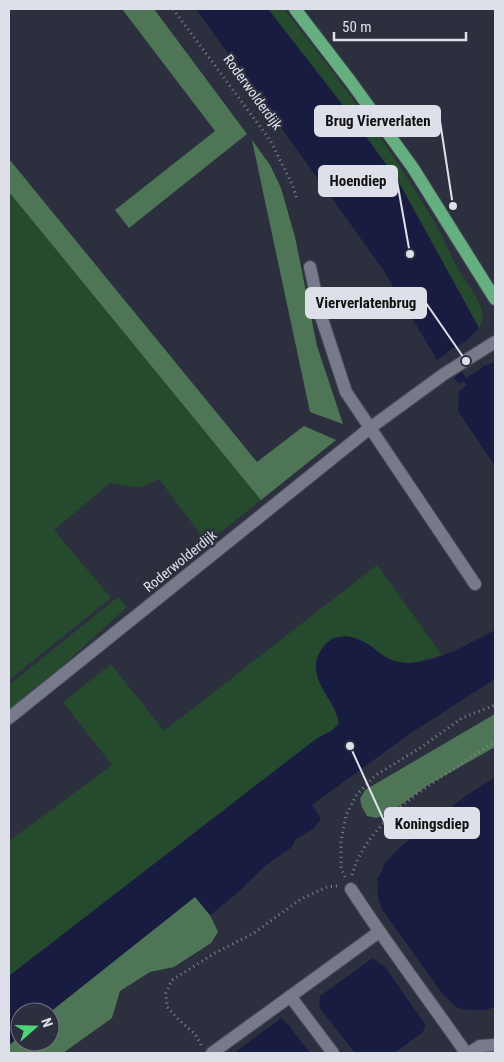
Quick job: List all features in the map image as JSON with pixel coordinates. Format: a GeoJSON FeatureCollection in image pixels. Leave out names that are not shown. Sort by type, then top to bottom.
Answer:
{"type":"FeatureCollection","features":[{"type":"Feature","properties":{"kind":"main road"},"geometry":{"type":"LineString","coordinates":[[295,9],[413,168],[495,299]]}},
{"type":"Feature","properties":{"kind":"street"},"geometry":{"type":"LineString","coordinates":[[310,267],[320,313],[346,392],[475,584]]}},
{"type":"Feature","properties":{"kind":"street","name":"Roderwolderdijk"},"geometry":{"type":"LineString","coordinates":[[9,718],[370,428],[444,374],[490,345]]}},
{"type":"Feature","properties":{"kind":"street"},"geometry":{"type":"LineString","coordinates":[[352,888],[379,932],[467,1053],[480,1046],[495,1045]]}},
{"type":"Feature","properties":{"kind":"street"},"geometry":{"type":"LineString","coordinates":[[207,1050],[290,996],[379,932]]}},
{"type":"Feature","properties":{"kind":"street"},"geometry":{"type":"LineString","coordinates":[[290,996],[333,1053]]}},
{"type":"Feature","properties":{"kind":"path","name":"Roderwolderdijk"},"geometry":{"type":"LineString","coordinates":[[173,9],[270,140],[293,186],[297,200]]}},
{"type":"Feature","properties":{"kind":"path"},"geometry":{"type":"LineString","coordinates":[[352,888],[341,868],[340,842],[346,815],[357,794],[376,774],[420,748],[462,718],[495,705]]}},
{"type":"Feature","properties":{"kind":"path"},"geometry":{"type":"LineString","coordinates":[[352,888],[352,874],[365,844],[394,813],[432,783],[495,742]]}},
{"type":"Feature","properties":{"kind":"path"},"geometry":{"type":"LineString","coordinates":[[207,1050],[195,1034],[167,1007],[166,993],[172,980],[215,953],[254,933],[301,899],[326,887],[341,885],[352,888]]}},
{"type":"Feature","properties":{"kind":"green space"},"geometry":{"type":"Polygon","coordinates":[[[122,9],[154,9],[247,134],[129,228],[115,210],[215,131],[122,9]]]}},
{"type":"Feature","properties":{"kind":"green space"},"geometry":{"type":"Polygon","coordinates":[[[268,9],[284,9],[344,87],[400,167],[435,223],[459,271],[477,298],[482,314],[479,328],[397,179],[268,9]]]}},
{"type":"Feature","properties":{"kind":"green space"},"geometry":{"type":"Polygon","coordinates":[[[252,140],[270,165],[281,188],[295,237],[317,346],[343,424],[310,412],[252,140]]]}},
{"type":"Feature","properties":{"kind":"green space"},"geometry":{"type":"Polygon","coordinates":[[[9,159],[257,462],[304,426],[336,440],[261,500],[9,192],[9,159]]]}},
{"type":"Feature","properties":{"kind":"green space"},"geometry":{"type":"Polygon","coordinates":[[[9,192],[261,500],[207,543],[159,479],[140,488],[110,483],[54,530],[111,598],[9,680],[9,192]]]}},
{"type":"Feature","properties":{"kind":"green space"},"geometry":{"type":"Polygon","coordinates":[[[377,565],[442,655],[412,663],[396,662],[349,636],[333,638],[318,677],[336,712],[339,724],[316,739],[9,976],[9,841],[112,765],[63,702],[111,664],[164,731],[377,565]]]}},
{"type":"Feature","properties":{"kind":"green space"},"geometry":{"type":"Polygon","coordinates":[[[118,597],[127,607],[37,689],[9,711],[9,685],[118,597]]]}},
{"type":"Feature","properties":{"kind":"green space"},"geometry":{"type":"Polygon","coordinates":[[[495,714],[495,747],[428,785],[387,815],[376,818],[367,816],[360,799],[365,790],[495,714]]]}},
{"type":"Feature","properties":{"kind":"green space"},"geometry":{"type":"Polygon","coordinates":[[[195,896],[210,915],[218,932],[211,943],[174,967],[150,972],[120,991],[112,1018],[63,1053],[9,1053],[10,1044],[10,1052],[60,1052],[60,1004],[195,896]]]}},
{"type":"Feature","properties":{"kind":"water"},"geometry":{"type":"Polygon","coordinates":[[[196,9],[268,9],[397,179],[479,328],[466,341],[483,366],[495,362],[495,466],[458,411],[458,392],[467,385],[463,381],[459,384],[454,378],[460,373],[447,353],[437,360],[384,271],[196,9]]]}},
{"type":"Feature","properties":{"kind":"water"},"geometry":{"type":"Polygon","coordinates":[[[495,630],[495,679],[408,735],[312,805],[321,819],[313,829],[296,839],[292,847],[265,866],[234,896],[210,915],[195,897],[60,1004],[60,1002],[10,1002],[9,1045],[9,976],[316,739],[339,724],[335,710],[317,676],[316,668],[319,654],[329,641],[335,638],[349,637],[370,645],[382,655],[394,661],[411,663],[433,659],[465,646],[495,630]]]}},
{"type":"Feature","properties":{"kind":"water"},"geometry":{"type":"Polygon","coordinates":[[[495,777],[495,1007],[486,1010],[469,1010],[458,1008],[444,996],[381,908],[377,878],[385,863],[399,848],[464,797],[495,777]]]}},
{"type":"Feature","properties":{"kind":"water"},"geometry":{"type":"Polygon","coordinates":[[[373,958],[386,968],[426,1026],[422,1033],[394,1053],[355,1053],[319,1007],[320,996],[373,958]]]}},
{"type":"Feature","properties":{"kind":"water"},"geometry":{"type":"Polygon","coordinates":[[[281,1018],[310,1053],[234,1053],[281,1018]]]}},
{"type":"Feature","properties":{"kind":"pier"},"geometry":{"type":"Polygon","coordinates":[[[466,341],[483,367],[466,378],[462,372],[460,373],[447,352],[466,341]]]}},
{"type":"Feature","properties":{"kind":"place","name":"Brug Vierverlaten"},"geometry":{"type":"Point","coordinates":[453,206]}},
{"type":"Feature","properties":{"kind":"place","name":"Hoendiep"},"geometry":{"type":"Point","coordinates":[410,254]}},
{"type":"Feature","properties":{"kind":"place","name":"Vierverlatenbrug"},"geometry":{"type":"Point","coordinates":[466,361]}},
{"type":"Feature","properties":{"kind":"place","name":"Koningsdiep"},"geometry":{"type":"Point","coordinates":[350,746]}}]}
